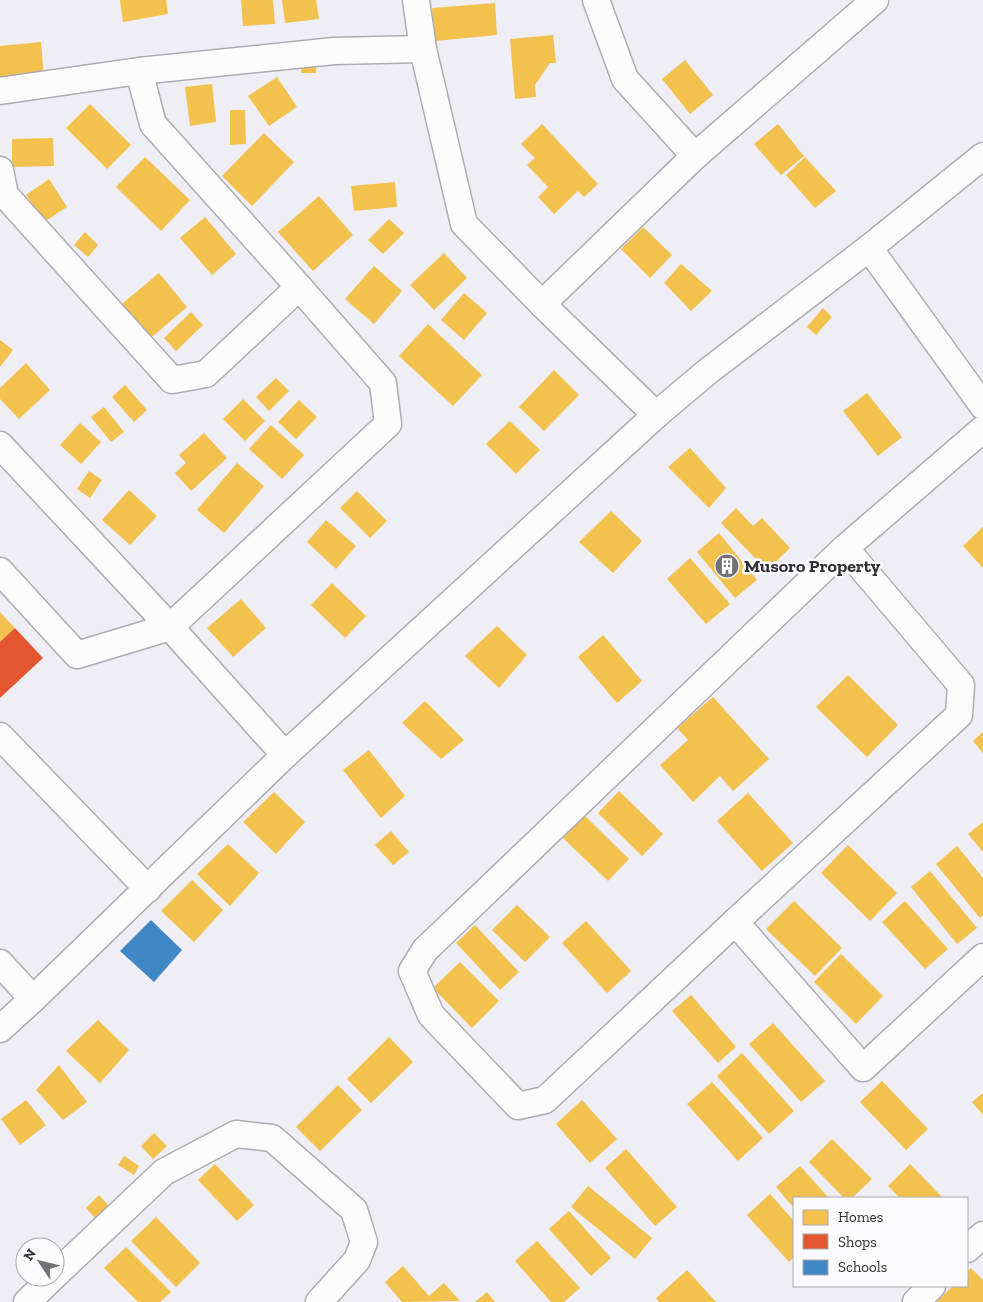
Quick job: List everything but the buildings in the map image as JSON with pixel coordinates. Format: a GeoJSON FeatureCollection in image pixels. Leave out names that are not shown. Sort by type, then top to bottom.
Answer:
{"type":"FeatureCollection","features":[{"type":"Feature","properties":{"kind":"street"},"geometry":{"type":"LineString","coordinates":[[416,0],[423,49],[464,224],[542,304],[656,415]]}},
{"type":"Feature","properties":{"kind":"street"},"geometry":{"type":"LineString","coordinates":[[596,0],[625,79],[695,156]]}},
{"type":"Feature","properties":{"kind":"street"},"geometry":{"type":"LineString","coordinates":[[542,304],[695,156],[875,0]]}},
{"type":"Feature","properties":{"kind":"street"},"geometry":{"type":"LineString","coordinates":[[0,91],[139,71],[334,50],[423,49]]}},
{"type":"Feature","properties":{"kind":"street"},"geometry":{"type":"LineString","coordinates":[[0,572],[77,655],[170,627],[388,424],[383,383],[153,124],[139,71]]}},
{"type":"Feature","properties":{"kind":"street"},"geometry":{"type":"LineString","coordinates":[[0,1029],[148,889],[285,755],[656,415],[707,372],[869,248],[983,156]]}},
{"type":"Feature","properties":{"kind":"street"},"geometry":{"type":"LineString","coordinates":[[0,170],[5,195],[172,380],[206,374],[299,287]]}},
{"type":"Feature","properties":{"kind":"street"},"geometry":{"type":"LineString","coordinates":[[869,248],[983,406]]}},
{"type":"Feature","properties":{"kind":"street"},"geometry":{"type":"LineString","coordinates":[[845,548],[961,685],[959,715],[545,1100],[518,1106],[431,1015],[412,971],[425,950],[845,548],[983,429]]}},
{"type":"Feature","properties":{"kind":"street"},"geometry":{"type":"LineString","coordinates":[[0,445],[170,627],[285,755]]}},
{"type":"Feature","properties":{"kind":"street"},"geometry":{"type":"LineString","coordinates":[[0,736],[148,889]]}},
{"type":"Feature","properties":{"kind":"street"},"geometry":{"type":"LineString","coordinates":[[735,922],[863,1068],[983,957]]}},
{"type":"Feature","properties":{"kind":"street"},"geometry":{"type":"LineString","coordinates":[[0,963],[33,999]]}},
{"type":"Feature","properties":{"kind":"street"},"geometry":{"type":"LineString","coordinates":[[65,1266],[164,1172],[236,1134],[272,1138],[354,1210],[364,1242],[357,1260],[319,1302]]}},
{"type":"Feature","properties":{"kind":"street"},"geometry":{"type":"LineString","coordinates":[[968,1248],[983,1235]]}},
{"type":"Feature","properties":{"kind":"street"},"geometry":{"type":"LineString","coordinates":[[27,1302],[43,1287]]}},
{"type":"Feature","properties":{"kind":"street"},"geometry":{"type":"LineString","coordinates":[[916,1302],[931,1287]]}},
{"type":"Feature","properties":{"kind":"place","name":"Musoro Property"},"geometry":{"type":"Point","coordinates":[727,566]}}]}
